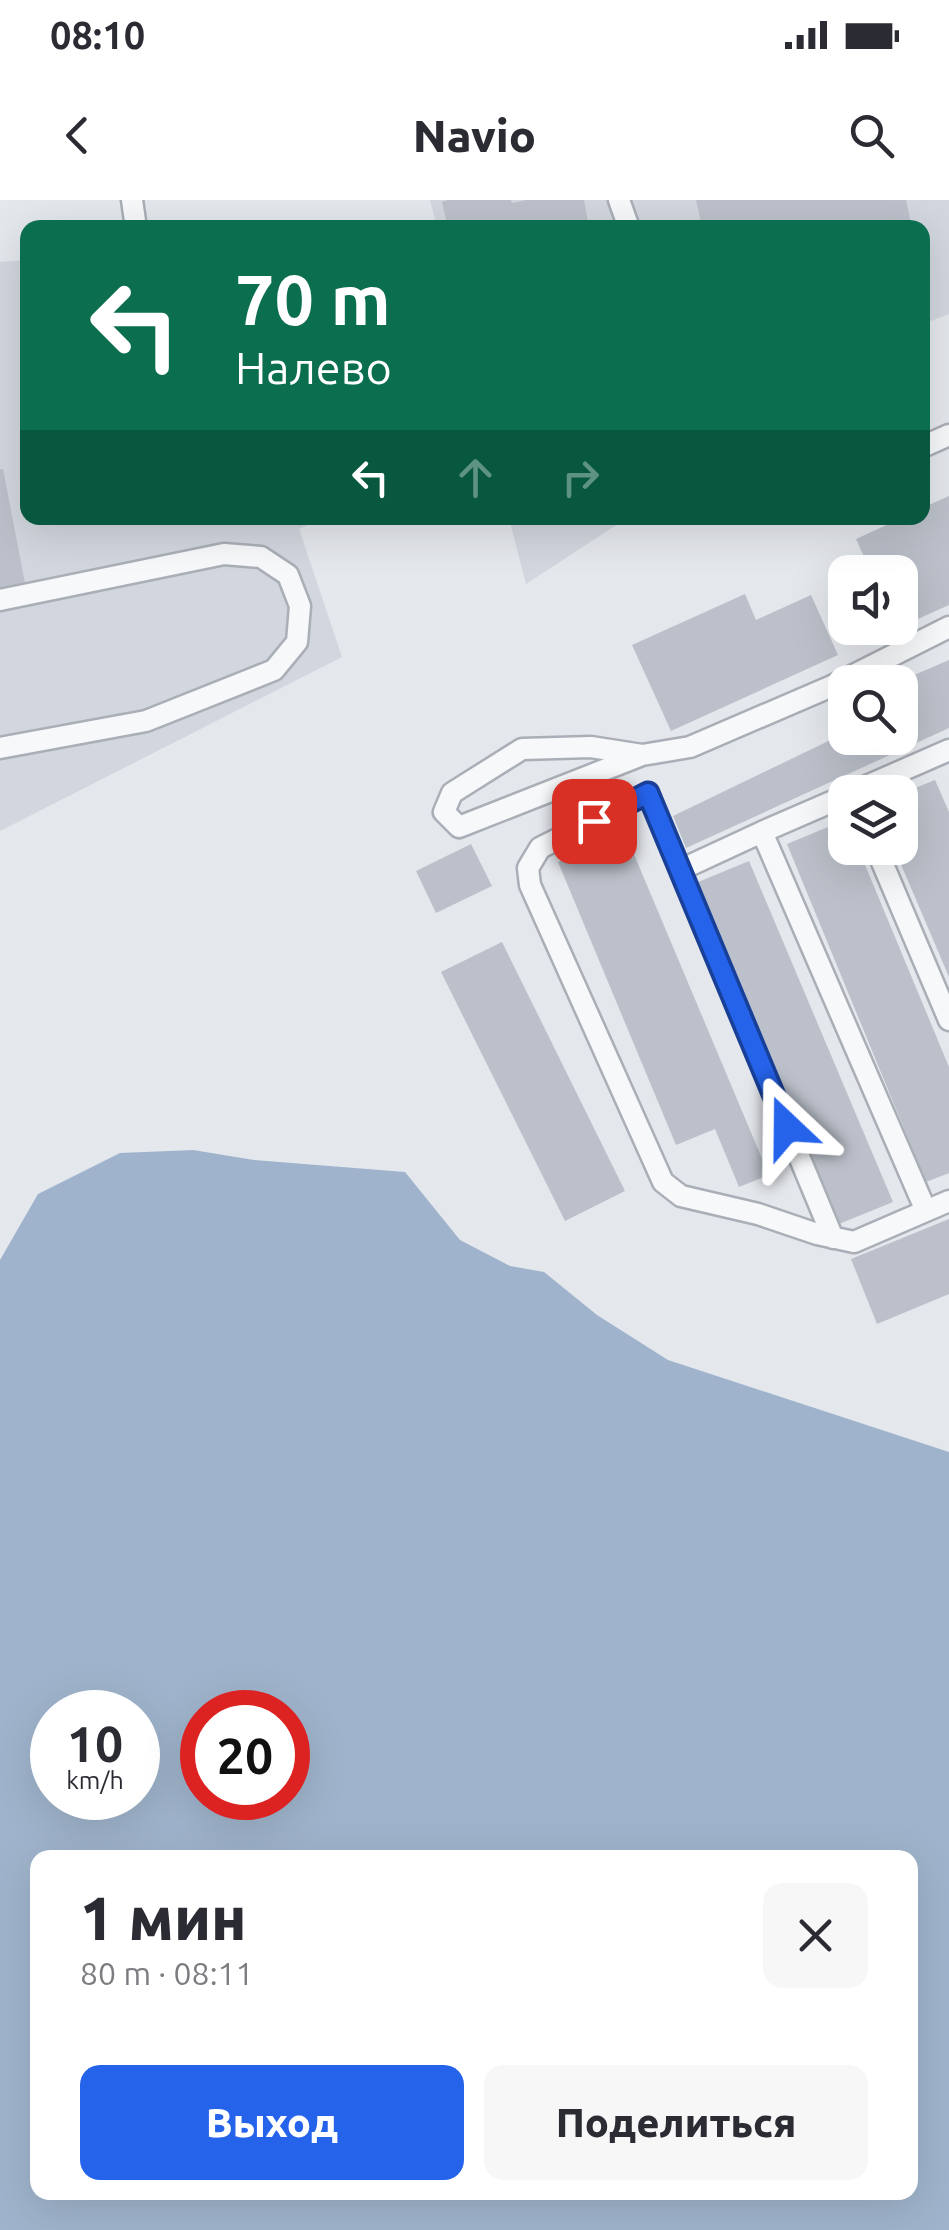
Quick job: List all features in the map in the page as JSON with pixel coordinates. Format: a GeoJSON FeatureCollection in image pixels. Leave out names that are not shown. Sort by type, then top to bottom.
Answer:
{"type":"FeatureCollection","features":[{"type":"Feature","properties":{"kind":"lane"},"geometry":{"type":"LineString","coordinates":[[0,600],[224,554],[261,557],[288,575],[300,606],[298,642],[274,670],[146,721],[0,748]]}},
{"type":"Feature","properties":{"kind":"lane"},"geometry":{"type":"LineString","coordinates":[[642,754],[591,747],[522,749],[452,793],[444,812],[459,827],[642,754],[690,746],[832,686],[949,628]]}},
{"type":"Feature","properties":{"kind":"lane"},"geometry":{"type":"LineString","coordinates":[[897,775],[948,755]]}},
{"type":"Feature","properties":{"kind":"lane"},"geometry":{"type":"LineString","coordinates":[[832,1238],[648,793],[540,848],[528,868],[530,885],[663,1182],[681,1196],[758,1214],[832,1238],[854,1242],[949,1201]]}},
{"type":"Feature","properties":{"kind":"lane"},"geometry":{"type":"LineString","coordinates":[[680,870],[828,803]]}},
{"type":"Feature","properties":{"kind":"lane"},"geometry":{"type":"LineString","coordinates":[[762,832],[926,1211]]}},
{"type":"Feature","properties":{"kind":"lane"},"geometry":{"type":"LineString","coordinates":[[883,865],[949,1020]]}},
{"type":"Feature","properties":{"kind":"shaded area"},"geometry":{"type":"Polygon","coordinates":[[[430,200],[949,200],[949,314],[930,321],[930,220],[435,220],[430,200]]]}},
{"type":"Feature","properties":{"kind":"shaded area"},"geometry":{"type":"Polygon","coordinates":[[[20,261],[20,525],[308,525],[299,529],[342,657],[0,831],[0,262],[20,261]]]}},
{"type":"Feature","properties":{"kind":"shaded area"},"geometry":{"type":"Polygon","coordinates":[[[511,525],[616,525],[526,584],[511,525]]]}},
{"type":"Feature","properties":{"kind":"water"},"geometry":{"type":"Polygon","coordinates":[[[193,1150],[254,1160],[405,1172],[460,1240],[510,1266],[544,1272],[597,1315],[668,1360],[949,1452],[949,2230],[0,2230],[0,1260],[38,1194],[120,1153],[193,1150]]]}},
{"type":"Feature","properties":{"kind":"building"},"geometry":{"type":"Polygon","coordinates":[[[584,200],[588,220],[446,220],[442,202],[584,200]]]}},
{"type":"Feature","properties":{"kind":"building"},"geometry":{"type":"Polygon","coordinates":[[[696,200],[906,200],[910,220],[700,220],[696,200]]]}},
{"type":"Feature","properties":{"kind":"building"},"geometry":{"type":"Polygon","coordinates":[[[0,469],[25,583],[0,588],[0,469]]]}},
{"type":"Feature","properties":{"kind":"building"},"geometry":{"type":"Polygon","coordinates":[[[949,496],[949,605],[918,619],[918,555],[863,555],[856,539],[887,525],[930,525],[930,504],[949,496]]]}},
{"type":"Feature","properties":{"kind":"building"},"geometry":{"type":"Polygon","coordinates":[[[745,594],[756,620],[811,595],[828,633],[828,645],[834,645],[838,655],[671,731],[632,645],[745,594]]]}},
{"type":"Feature","properties":{"kind":"building"},"geometry":{"type":"Polygon","coordinates":[[[949,660],[949,728],[918,742],[918,673],[949,660]]]}},
{"type":"Feature","properties":{"kind":"building"},"geometry":{"type":"Polygon","coordinates":[[[828,741],[828,755],[890,755],[846,775],[828,775],[828,783],[686,848],[673,816],[828,741]]]}},
{"type":"Feature","properties":{"kind":"building"},"geometry":{"type":"Polygon","coordinates":[[[935,780],[949,812],[949,977],[901,865],[918,865],[918,787],[935,780]]]}},
{"type":"Feature","properties":{"kind":"building"},"geometry":{"type":"Polygon","coordinates":[[[828,827],[828,865],[865,865],[949,1067],[949,1173],[926,1182],[787,844],[828,827]]]}},
{"type":"Feature","properties":{"kind":"building"},"geometry":{"type":"Polygon","coordinates":[[[625,833],[769,1175],[739,1187],[715,1129],[676,1145],[558,862],[625,833]]]}},
{"type":"Feature","properties":{"kind":"building"},"geometry":{"type":"Polygon","coordinates":[[[471,844],[492,886],[436,913],[416,871],[471,844]]]}},
{"type":"Feature","properties":{"kind":"building"},"geometry":{"type":"Polygon","coordinates":[[[749,861],[893,1202],[834,1226],[691,885],[749,861]]]}},
{"type":"Feature","properties":{"kind":"building"},"geometry":{"type":"Polygon","coordinates":[[[502,942],[625,1191],[565,1221],[441,972],[502,942]]]}},
{"type":"Feature","properties":{"kind":"building"},"geometry":{"type":"Polygon","coordinates":[[[949,1219],[949,1294],[877,1324],[851,1259],[949,1219]]]}},
{"type":"Feature","properties":{"kind":"route"},"geometry":{"type":"LineString","coordinates":[[594,821],[648,793],[787,1127]]}}]}
